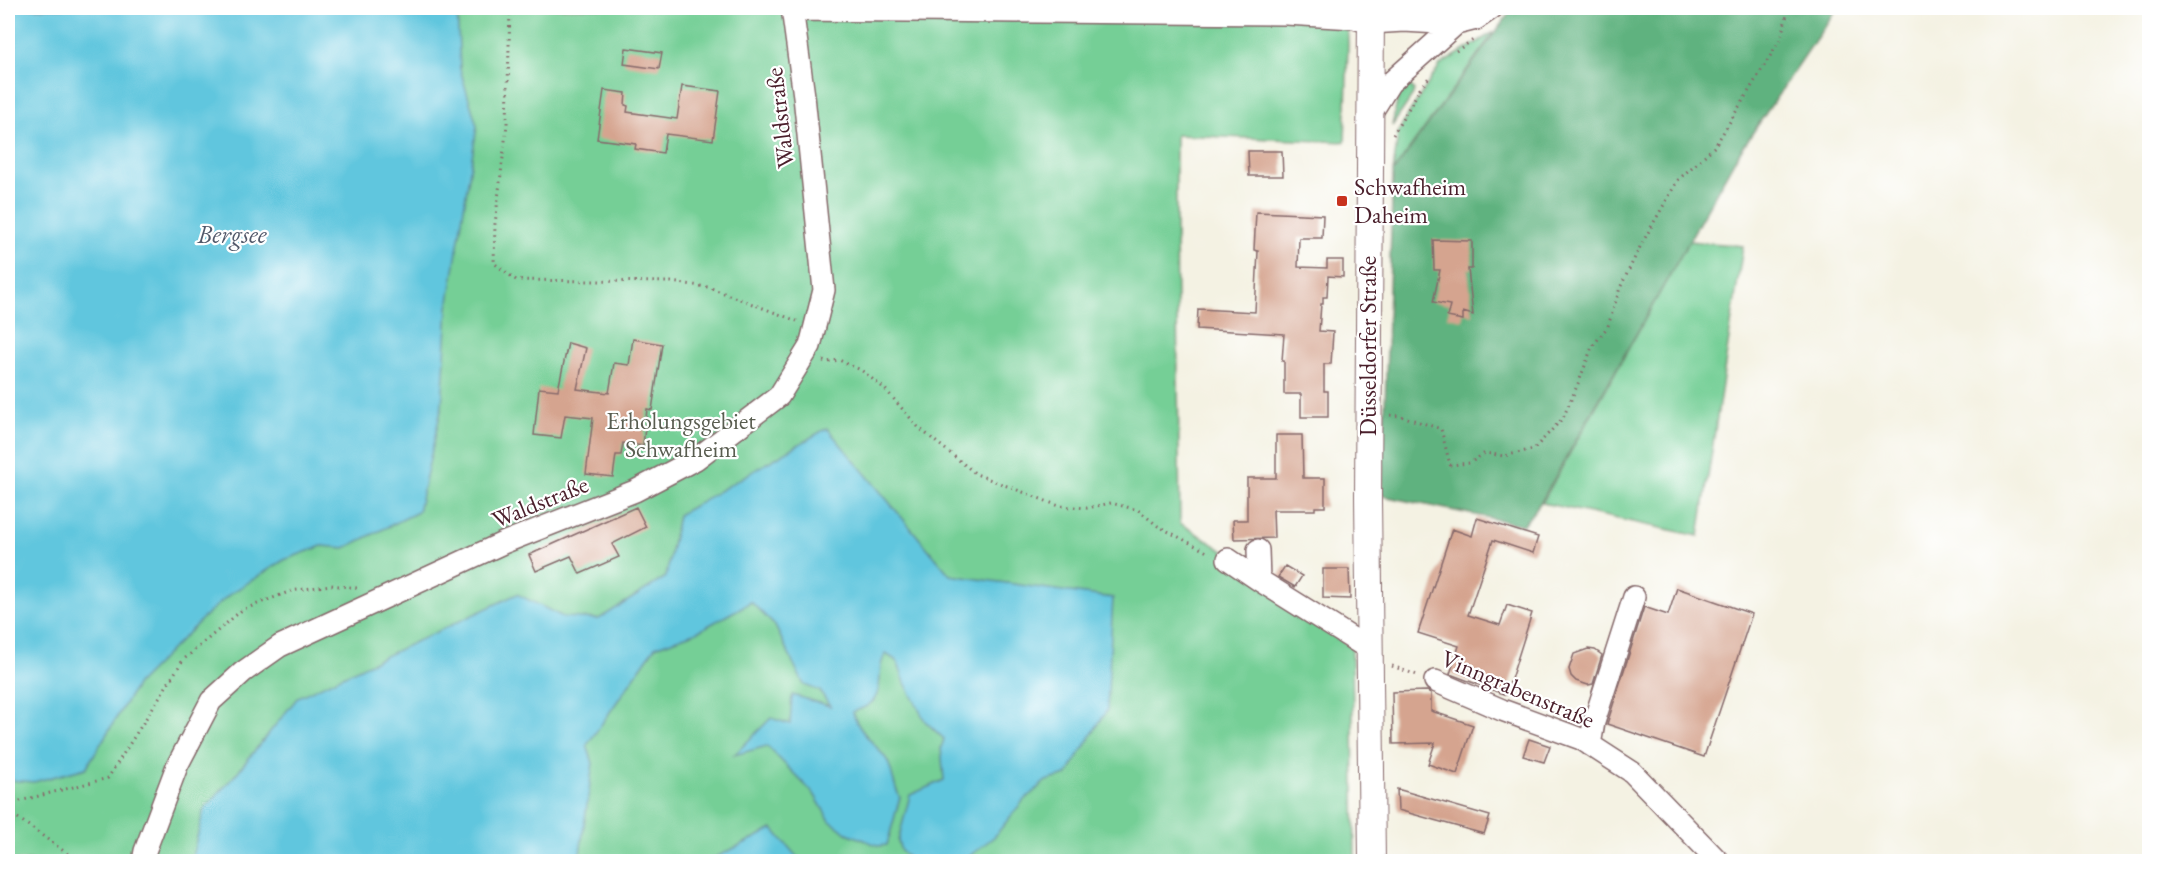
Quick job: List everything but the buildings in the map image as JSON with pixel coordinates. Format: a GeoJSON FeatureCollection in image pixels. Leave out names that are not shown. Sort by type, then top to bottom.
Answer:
{"type":"FeatureCollection","features":[{"type":"Feature","properties":{"kind":"main road","name":"Düsseldorfer Straße"},"geometry":{"type":"LineString","coordinates":[[1371,15],[1369,649],[1372,861]]}},
{"type":"Feature","properties":{"kind":"street"},"geometry":{"type":"LineString","coordinates":[[792,9],[1303,11],[1354,18],[1371,15],[1404,21],[1456,24],[1476,19],[1492,8]]}},
{"type":"Feature","properties":{"kind":"street","name":"Waldstraße"},"geometry":{"type":"LineString","coordinates":[[143,861],[177,766],[211,701],[243,672],[280,646],[503,543],[635,491],[696,459],[779,396],[810,346],[824,290],[804,96],[792,9]]}},
{"type":"Feature","properties":{"kind":"street"},"geometry":{"type":"LineString","coordinates":[[1370,115],[1390,83],[1456,24]]}},
{"type":"Feature","properties":{"kind":"street"},"geometry":{"type":"LineString","coordinates":[[1258,550],[1259,580]]}},
{"type":"Feature","properties":{"kind":"street"},"geometry":{"type":"LineString","coordinates":[[1228,560],[1369,649]]}},
{"type":"Feature","properties":{"kind":"street"},"geometry":{"type":"LineString","coordinates":[[1590,745],[1594,722],[1634,597]]}},
{"type":"Feature","properties":{"kind":"street","name":"Vinngrabenstraße"},"geometry":{"type":"LineString","coordinates":[[1435,681],[1502,710],[1581,739],[1632,772],[1719,861]]}},
{"type":"Feature","properties":{"kind":"path"},"geometry":{"type":"LineString","coordinates":[[510,8],[507,124],[495,224],[494,263],[516,280],[671,282],[708,287],[784,314],[815,329]]}},
{"type":"Feature","properties":{"kind":"path"},"geometry":{"type":"LineString","coordinates":[[1389,415],[1441,429],[1450,465],[1470,463],[1485,453],[1504,456],[1534,449],[1563,418],[1592,348],[1608,326],[1620,288],[1641,245],[1678,180],[1715,146],[1780,40],[1789,8]]}},
{"type":"Feature","properties":{"kind":"path"},"geometry":{"type":"LineString","coordinates":[[1392,140],[1394,131],[1420,88],[1411,80],[1406,69]]}},
{"type":"Feature","properties":{"kind":"path"},"geometry":{"type":"LineString","coordinates":[[804,353],[827,362],[839,360],[861,370],[885,389],[919,428],[976,474],[1059,506],[1088,507],[1111,503],[1138,510],[1158,526],[1209,554],[1228,560]]}},
{"type":"Feature","properties":{"kind":"path"},"geometry":{"type":"LineString","coordinates":[[8,804],[108,778],[183,660],[242,610],[291,591],[331,585]]}},
{"type":"Feature","properties":{"kind":"path","name":"Vinngrabenstraße"},"geometry":{"type":"LineString","coordinates":[[1369,649],[1390,666],[1435,681]]}},
{"type":"Feature","properties":{"kind":"path"},"geometry":{"type":"LineString","coordinates":[[8,811],[79,861]]}},
{"type":"Feature","properties":{"kind":"green space","name":"Erholungsgebiet Schwafheim"},"geometry":{"type":"Polygon","coordinates":[[[8,8],[1347,8],[1345,142],[1176,135],[1176,231],[1180,523],[1229,554],[1352,648],[1355,861],[8,861],[8,8]]]}},
{"type":"Feature","properties":{"kind":"green space"},"geometry":{"type":"Polygon","coordinates":[[[1513,8],[1837,8],[1737,156],[1541,502],[1523,525],[1383,496],[1382,493],[1393,172],[1513,8]]]}},
{"type":"Feature","properties":{"kind":"green space"},"geometry":{"type":"Polygon","coordinates":[[[1494,32],[1393,172],[1398,133],[1440,65],[1494,32]]]}},
{"type":"Feature","properties":{"kind":"green space"},"geometry":{"type":"Polygon","coordinates":[[[1407,81],[1414,90],[1413,95],[1392,126],[1398,97],[1407,81]]]}},
{"type":"Feature","properties":{"kind":"green space"},"geometry":{"type":"Polygon","coordinates":[[[1689,241],[1743,246],[1699,536],[1542,503],[1689,241]]]}},
{"type":"Feature","properties":{"kind":"water","name":"Bergsee"},"geometry":{"type":"Polygon","coordinates":[[[8,8],[457,8],[460,69],[477,126],[448,308],[442,406],[418,512],[345,548],[322,546],[284,560],[230,594],[137,684],[86,768],[34,782],[8,780],[8,8]]]}},
{"type":"Feature","properties":{"kind":"water"},"geometry":{"type":"Polygon","coordinates":[[[827,428],[950,575],[1113,598],[1107,710],[1067,775],[1046,781],[1023,801],[995,836],[963,861],[912,861],[901,851],[898,841],[910,795],[944,780],[941,748],[944,739],[925,721],[905,683],[897,661],[886,654],[881,664],[879,689],[874,700],[853,712],[863,732],[887,760],[900,797],[887,845],[879,846],[847,833],[830,821],[814,794],[767,746],[734,755],[771,718],[790,724],[792,695],[830,706],[820,691],[804,685],[775,626],[751,602],[697,632],[655,647],[587,745],[593,763],[579,861],[191,861],[204,809],[236,774],[298,697],[517,594],[563,617],[599,619],[666,577],[678,515],[827,428]]]}},
{"type":"Feature","properties":{"kind":"water"},"geometry":{"type":"Polygon","coordinates":[[[773,829],[797,857],[806,861],[708,861],[773,829]]]}},
{"type":"Feature","properties":{"kind":"place","name":"Schwafheim Daheim"},"geometry":{"type":"Point","coordinates":[1342,201]}}]}
